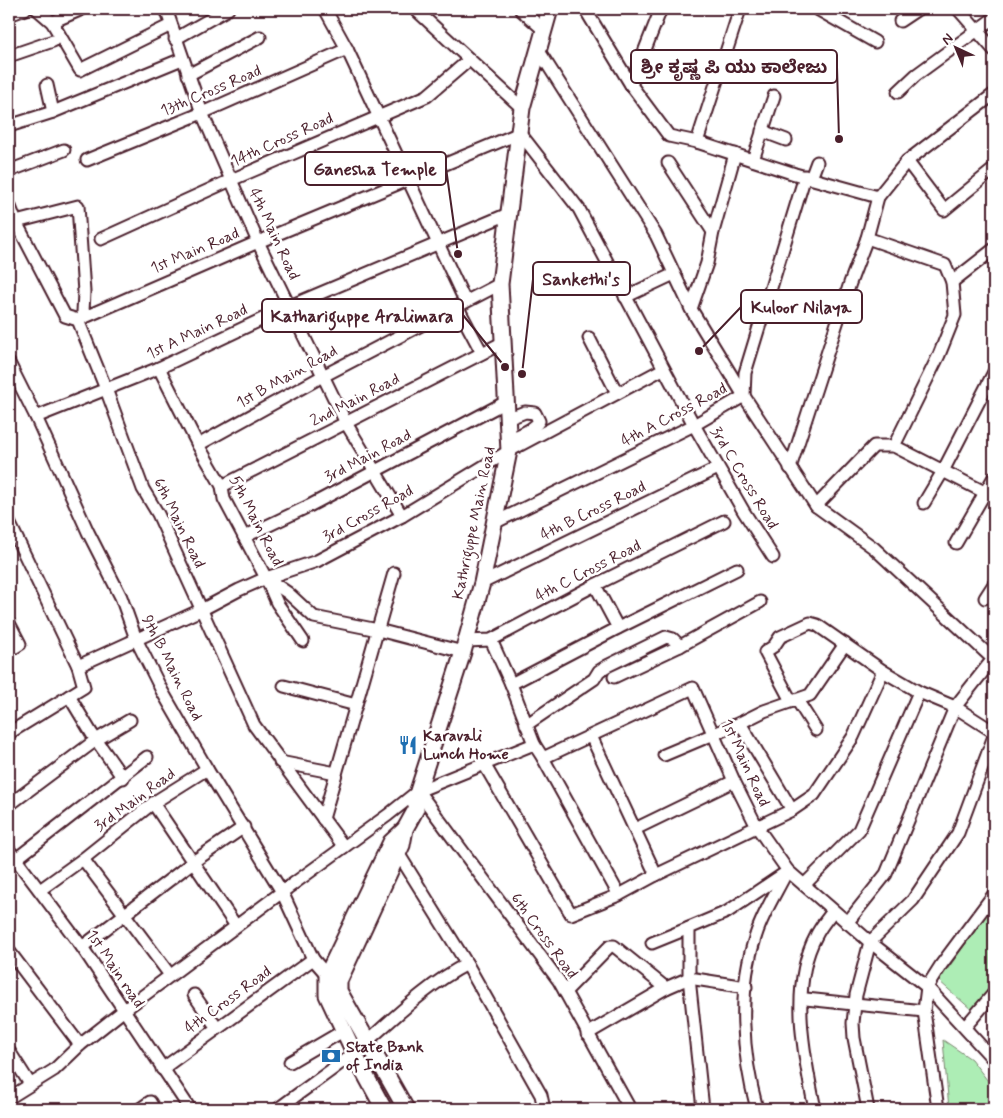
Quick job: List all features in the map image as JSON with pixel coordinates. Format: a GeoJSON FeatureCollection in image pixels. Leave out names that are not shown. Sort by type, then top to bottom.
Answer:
{"type":"FeatureCollection","features":[{"type":"Feature","properties":{"kind":"main road","name":"Kathriguppe Main Road"},"geometry":{"type":"LineString","coordinates":[[403,1108],[339,991],[339,981],[402,845],[405,829],[416,809],[418,790],[464,647],[482,583],[508,445],[500,284],[508,214],[522,108],[550,9]]}},
{"type":"Feature","properties":{"kind":"main road","name":"Kathriguppe Main Road"},"geometry":{"type":"LineString","coordinates":[[327,975],[391,842],[405,829]]}},
{"type":"Feature","properties":{"kind":"main road"},"geometry":{"type":"LineString","coordinates":[[327,975],[327,995],[354,1053],[384,1109]]}},
{"type":"Feature","properties":{"kind":"street"},"geometry":{"type":"LineString","coordinates":[[9,15],[25,9]]}},
{"type":"Feature","properties":{"kind":"street"},"geometry":{"type":"LineString","coordinates":[[37,9],[52,22],[80,70],[171,26]]}},
{"type":"Feature","properties":{"kind":"street"},"geometry":{"type":"LineString","coordinates":[[52,22],[82,9]]}},
{"type":"Feature","properties":{"kind":"street","name":"4th Main Road"},"geometry":{"type":"LineString","coordinates":[[166,9],[202,113],[258,242],[346,423],[402,516]]}},
{"type":"Feature","properties":{"kind":"street"},"geometry":{"type":"LineString","coordinates":[[175,38],[228,9]]}},
{"type":"Feature","properties":{"kind":"street"},"geometry":{"type":"LineString","coordinates":[[325,9],[347,49],[439,244],[461,304],[482,353]]}},
{"type":"Feature","properties":{"kind":"street"},"geometry":{"type":"LineString","coordinates":[[415,9],[522,108]]}},
{"type":"Feature","properties":{"kind":"street"},"geometry":{"type":"LineString","coordinates":[[520,9],[544,30]]}},
{"type":"Feature","properties":{"kind":"street"},"geometry":{"type":"LineString","coordinates":[[585,9],[631,85],[668,136],[697,142],[878,197]]}},
{"type":"Feature","properties":{"kind":"street"},"geometry":{"type":"LineString","coordinates":[[631,85],[661,9]]}},
{"type":"Feature","properties":{"kind":"street"},"geometry":{"type":"LineString","coordinates":[[697,142],[740,9]]}},
{"type":"Feature","properties":{"kind":"street"},"geometry":{"type":"LineString","coordinates":[[817,9],[875,42]]}},
{"type":"Feature","properties":{"kind":"street"},"geometry":{"type":"LineString","coordinates":[[900,21],[918,9]]}},
{"type":"Feature","properties":{"kind":"street"},"geometry":{"type":"LineString","coordinates":[[958,9],[994,50]]}},
{"type":"Feature","properties":{"kind":"street"},"geometry":{"type":"LineString","coordinates":[[898,92],[916,75],[994,18]]}},
{"type":"Feature","properties":{"kind":"street"},"geometry":{"type":"LineString","coordinates":[[188,75],[260,37]]}},
{"type":"Feature","properties":{"kind":"street"},"geometry":{"type":"LineString","coordinates":[[9,56],[53,41]]}},
{"type":"Feature","properties":{"kind":"street","name":"13th Cross Road"},"geometry":{"type":"LineString","coordinates":[[87,160],[202,113],[347,49]]}},
{"type":"Feature","properties":{"kind":"street"},"geometry":{"type":"LineString","coordinates":[[539,51],[656,235],[691,309],[744,396],[816,506],[874,548],[993,658],[955,707],[886,874],[847,923]]}},
{"type":"Feature","properties":{"kind":"street"},"geometry":{"type":"LineString","coordinates":[[9,126],[53,112],[182,59]]}},
{"type":"Feature","properties":{"kind":"street","name":"14th Cross Road"},"geometry":{"type":"LineString","coordinates":[[101,239],[231,180],[427,96],[469,60]]}},
{"type":"Feature","properties":{"kind":"street"},"geometry":{"type":"LineString","coordinates":[[47,85],[53,112]]}},
{"type":"Feature","properties":{"kind":"street"},"geometry":{"type":"LineString","coordinates":[[790,468],[850,283],[867,238],[878,197],[907,161],[994,94]]}},
{"type":"Feature","properties":{"kind":"street"},"geometry":{"type":"LineString","coordinates":[[753,160],[774,96]]}},
{"type":"Feature","properties":{"kind":"street"},"geometry":{"type":"LineString","coordinates":[[762,131],[786,140]]}},
{"type":"Feature","properties":{"kind":"street","name":"1st Main Road"},"geometry":{"type":"LineString","coordinates":[[80,316],[520,133]]}},
{"type":"Feature","properties":{"kind":"street","name":"3rd C Cross Road"},"geometry":{"type":"LineString","coordinates":[[520,133],[579,209],[694,425],[773,557]]}},
{"type":"Feature","properties":{"kind":"street"},"geometry":{"type":"LineString","coordinates":[[9,171],[64,150]]}},
{"type":"Feature","properties":{"kind":"street"},"geometry":{"type":"LineString","coordinates":[[691,309],[707,263],[713,232],[735,154]]}},
{"type":"Feature","properties":{"kind":"street"},"geometry":{"type":"LineString","coordinates":[[907,161],[944,210],[994,169]]}},
{"type":"Feature","properties":{"kind":"street","name":"4th A Cross Road"},"geometry":{"type":"LineString","coordinates":[[494,523],[694,425],[744,396],[745,372],[750,354],[808,177],[817,162]]}},
{"type":"Feature","properties":{"kind":"street"},"geometry":{"type":"LineString","coordinates":[[668,163],[713,232]]}},
{"type":"Feature","properties":{"kind":"street"},"geometry":{"type":"LineString","coordinates":[[9,204],[16,222],[65,316],[80,316],[84,292],[78,206],[16,222]]}},
{"type":"Feature","properties":{"kind":"street","name":"1st A Main Road"},"geometry":{"type":"LineString","coordinates":[[36,417],[159,368],[290,306],[508,214]]}},
{"type":"Feature","properties":{"kind":"street"},"geometry":{"type":"LineString","coordinates":[[867,238],[945,265],[952,282],[955,315],[939,355],[894,446]]}},
{"type":"Feature","properties":{"kind":"street"},"geometry":{"type":"LineString","coordinates":[[952,282],[994,249]]}},
{"type":"Feature","properties":{"kind":"street"},"geometry":{"type":"LineString","coordinates":[[626,297],[674,274]]}},
{"type":"Feature","properties":{"kind":"street","name":"1st B Main Road"},"geometry":{"type":"LineString","coordinates":[[198,445],[323,376],[500,284]]}},
{"type":"Feature","properties":{"kind":"street","name":"6th Main Road"},"geometry":{"type":"LineString","coordinates":[[80,316],[143,489],[158,514],[254,726],[344,847]]}},
{"type":"Feature","properties":{"kind":"street"},"geometry":{"type":"LineString","coordinates":[[589,338],[617,394]]}},
{"type":"Feature","properties":{"kind":"street","name":"2nd Main Road"},"geometry":{"type":"LineString","coordinates":[[222,486],[504,342]]}},
{"type":"Feature","properties":{"kind":"street","name":"9th B Main Road"},"geometry":{"type":"LineString","coordinates":[[9,363],[121,597],[136,639],[162,691],[282,892],[313,959],[327,975]]}},
{"type":"Feature","properties":{"kind":"street","name":"5th Main Road"},"geometry":{"type":"LineString","coordinates":[[159,368],[198,445],[222,486],[224,499],[266,578],[288,593],[314,617],[464,647]]}},
{"type":"Feature","properties":{"kind":"street","name":"3rd Cross Road"},"geometry":{"type":"LineString","coordinates":[[78,666],[266,578],[317,561],[402,516],[508,445],[617,394],[664,369]]}},
{"type":"Feature","properties":{"kind":"street"},"geometry":{"type":"LineString","coordinates":[[924,503],[943,471],[994,372]]}},
{"type":"Feature","properties":{"kind":"street","name":"3rd Main Road"},"geometry":{"type":"LineString","coordinates":[[244,537],[309,506],[506,402]]}},
{"type":"Feature","properties":{"kind":"street"},"geometry":{"type":"LineString","coordinates":[[507,419],[528,411],[535,413],[539,421],[532,429],[508,445]]}},
{"type":"Feature","properties":{"kind":"street"},"geometry":{"type":"LineString","coordinates":[[816,506],[874,446],[894,446],[990,495]]}},
{"type":"Feature","properties":{"kind":"street","name":"4th B Cross Road"},"geometry":{"type":"LineString","coordinates":[[482,583],[718,468]]}},
{"type":"Feature","properties":{"kind":"street"},"geometry":{"type":"LineString","coordinates":[[956,543],[990,495],[994,477]]}},
{"type":"Feature","properties":{"kind":"street"},"geometry":{"type":"LineString","coordinates":[[9,522],[78,666],[84,687],[9,733]]}},
{"type":"Feature","properties":{"kind":"street","name":"4th C Cross Road"},"geometry":{"type":"LineString","coordinates":[[464,647],[491,640],[595,585],[724,522]]}},
{"type":"Feature","properties":{"kind":"street"},"geometry":{"type":"LineString","coordinates":[[511,684],[737,569]]}},
{"type":"Feature","properties":{"kind":"street"},"geometry":{"type":"LineString","coordinates":[[323,819],[394,573]]}},
{"type":"Feature","properties":{"kind":"street"},"geometry":{"type":"LineString","coordinates":[[266,578],[277,603],[304,641]]}},
{"type":"Feature","properties":{"kind":"street"},"geometry":{"type":"LineString","coordinates":[[985,598],[994,584]]}},
{"type":"Feature","properties":{"kind":"street"},"geometry":{"type":"LineString","coordinates":[[595,585],[618,628]]}},
{"type":"Feature","properties":{"kind":"street"},"geometry":{"type":"LineString","coordinates":[[614,677],[680,646],[760,602]]}},
{"type":"Feature","properties":{"kind":"street"},"geometry":{"type":"LineString","coordinates":[[9,623],[20,644],[9,651]]}},
{"type":"Feature","properties":{"kind":"street"},"geometry":{"type":"LineString","coordinates":[[816,730],[794,700],[765,652],[774,646],[780,637],[810,623],[817,625],[883,671],[919,692],[955,707],[994,732]]}},
{"type":"Feature","properties":{"kind":"street"},"geometry":{"type":"LineString","coordinates":[[526,724],[594,679],[599,671],[607,666],[666,637],[674,639],[680,646]]}},
{"type":"Feature","properties":{"kind":"street"},"geometry":{"type":"LineString","coordinates":[[491,640],[511,684],[534,744],[544,758],[619,895]]}},
{"type":"Feature","properties":{"kind":"street"},"geometry":{"type":"LineString","coordinates":[[664,755],[764,711],[810,695],[845,644]]}},
{"type":"Feature","properties":{"kind":"street"},"geometry":{"type":"LineString","coordinates":[[484,764],[571,914],[619,895],[656,875],[792,810],[814,795],[853,736],[883,671]]}},
{"type":"Feature","properties":{"kind":"street"},"geometry":{"type":"LineString","coordinates":[[284,686],[356,705]]}},
{"type":"Feature","properties":{"kind":"street","name":"1st Main Road"},"geometry":{"type":"LineString","coordinates":[[544,758],[693,688],[734,781],[757,827],[788,871],[847,923],[927,986],[994,1060]]}},
{"type":"Feature","properties":{"kind":"street"},"geometry":{"type":"LineString","coordinates":[[804,885],[859,830],[919,692]]}},
{"type":"Feature","properties":{"kind":"street"},"geometry":{"type":"LineString","coordinates":[[69,696],[122,778]]}},
{"type":"Feature","properties":{"kind":"street"},"geometry":{"type":"LineString","coordinates":[[9,805],[96,740],[130,720]]}},
{"type":"Feature","properties":{"kind":"street"},"geometry":{"type":"LineString","coordinates":[[740,723],[792,810]]}},
{"type":"Feature","properties":{"kind":"street"},"geometry":{"type":"LineString","coordinates":[[591,736],[656,875]]}},
{"type":"Feature","properties":{"kind":"street"},"geometry":{"type":"LineString","coordinates":[[868,1109],[854,1038],[853,1023],[854,1004],[870,942],[913,900],[958,833],[994,736]]}},
{"type":"Feature","properties":{"kind":"street"},"geometry":{"type":"LineString","coordinates":[[9,1098],[54,1070],[80,1045],[170,975],[418,790],[534,744]]}},
{"type":"Feature","properties":{"kind":"street"},"geometry":{"type":"LineString","coordinates":[[12,855],[122,778],[147,757]]}},
{"type":"Feature","properties":{"kind":"street"},"geometry":{"type":"LineString","coordinates":[[280,762],[336,773]]}},
{"type":"Feature","properties":{"kind":"street","name":"3rd Main Road"},"geometry":{"type":"LineString","coordinates":[[40,890],[154,803],[207,769]]}},
{"type":"Feature","properties":{"kind":"street"},"geometry":{"type":"LineString","coordinates":[[634,829],[734,781]]}},
{"type":"Feature","properties":{"kind":"street","name":"6th Cross Road"},"geometry":{"type":"LineString","coordinates":[[418,790],[565,992],[624,1107]]}},
{"type":"Feature","properties":{"kind":"street"},"geometry":{"type":"LineString","coordinates":[[154,803],[236,926]]}},
{"type":"Feature","properties":{"kind":"street"},"geometry":{"type":"LineString","coordinates":[[82,947],[193,862],[244,827]]}},
{"type":"Feature","properties":{"kind":"street"},"geometry":{"type":"LineString","coordinates":[[398,853],[468,964],[541,1095],[544,1109]]}},
{"type":"Feature","properties":{"kind":"street","name":"1st Main road"},"geometry":{"type":"LineString","coordinates":[[12,855],[82,947],[190,1109]]}},
{"type":"Feature","properties":{"kind":"street"},"geometry":{"type":"LineString","coordinates":[[83,859],[170,975]]}},
{"type":"Feature","properties":{"kind":"street"},"geometry":{"type":"LineString","coordinates":[[652,943],[727,912],[788,871]]}},
{"type":"Feature","properties":{"kind":"street"},"geometry":{"type":"LineString","coordinates":[[757,1109],[745,1040],[744,1014],[749,960],[756,934],[788,871]]}},
{"type":"Feature","properties":{"kind":"street"},"geometry":{"type":"LineString","coordinates":[[938,1109],[924,1011],[927,986],[994,894]]}},
{"type":"Feature","properties":{"kind":"street"},"geometry":{"type":"LineString","coordinates":[[815,1109],[804,1057],[802,998],[808,954],[816,936],[833,911]]}},
{"type":"Feature","properties":{"kind":"street"},"geometry":{"type":"LineString","coordinates":[[689,928],[689,978],[704,1109]]}},
{"type":"Feature","properties":{"kind":"street"},"geometry":{"type":"LineString","coordinates":[[565,992],[610,946],[614,946],[666,988]]}},
{"type":"Feature","properties":{"kind":"street"},"geometry":{"type":"LineString","coordinates":[[9,951],[80,1045]]}},
{"type":"Feature","properties":{"kind":"street","name":"4th Cross Road"},"geometry":{"type":"LineString","coordinates":[[162,1069],[313,959]]}},
{"type":"Feature","properties":{"kind":"street"},"geometry":{"type":"LineString","coordinates":[[278,1109],[354,1053],[406,1007],[456,970],[468,964]]}},
{"type":"Feature","properties":{"kind":"street"},"geometry":{"type":"LineString","coordinates":[[587,1034],[666,988],[689,978],[746,987]]}},
{"type":"Feature","properties":{"kind":"street"},"geometry":{"type":"LineString","coordinates":[[966,1027],[994,993]]}},
{"type":"Feature","properties":{"kind":"street"},"geometry":{"type":"LineString","coordinates":[[194,995],[217,1028]]}},
{"type":"Feature","properties":{"kind":"street"},"geometry":{"type":"LineString","coordinates":[[806,999],[924,1011]]}},
{"type":"Feature","properties":{"kind":"street"},"geometry":{"type":"LineString","coordinates":[[290,1062],[344,1030]]}},
{"type":"Feature","properties":{"kind":"street"},"geometry":{"type":"LineString","coordinates":[[9,1051],[30,1084]]}},
{"type":"Feature","properties":{"kind":"street"},"geometry":{"type":"LineString","coordinates":[[140,1109],[152,1106]]}},
{"type":"Feature","properties":{"kind":"green space"},"geometry":{"type":"Polygon","coordinates":[[[994,904],[994,986],[973,1011],[939,981],[994,904]]]}},
{"type":"Feature","properties":{"kind":"green space"},"geometry":{"type":"Polygon","coordinates":[[[943,1040],[971,1059],[994,1089],[994,1109],[949,1109],[943,1040]]]}},
{"type":"Feature","properties":{"kind":"place","name":"ಶ್ರೀ ಕೃಷ್ಣ ಪಿ ಯು ಕಾಲೇಜು"},"geometry":{"type":"Point","coordinates":[839,139]}},
{"type":"Feature","properties":{"kind":"place","name":"Ganesha Temple"},"geometry":{"type":"Point","coordinates":[458,254]}},
{"type":"Feature","properties":{"kind":"place","name":"Kuloor Nilaya"},"geometry":{"type":"Point","coordinates":[699,351]}},
{"type":"Feature","properties":{"kind":"place","name":"Kathariguppe Aralimara"},"geometry":{"type":"Point","coordinates":[505,367]}},
{"type":"Feature","properties":{"kind":"place","name":"Sankethi's"},"geometry":{"type":"Point","coordinates":[522,374]}},
{"type":"Feature","properties":{"kind":"place","name":"Karavali Lunch Home"},"geometry":{"type":"Point","coordinates":[408,745]}},
{"type":"Feature","properties":{"kind":"place","name":"State Bank of India"},"geometry":{"type":"Point","coordinates":[331,1056]}}]}
